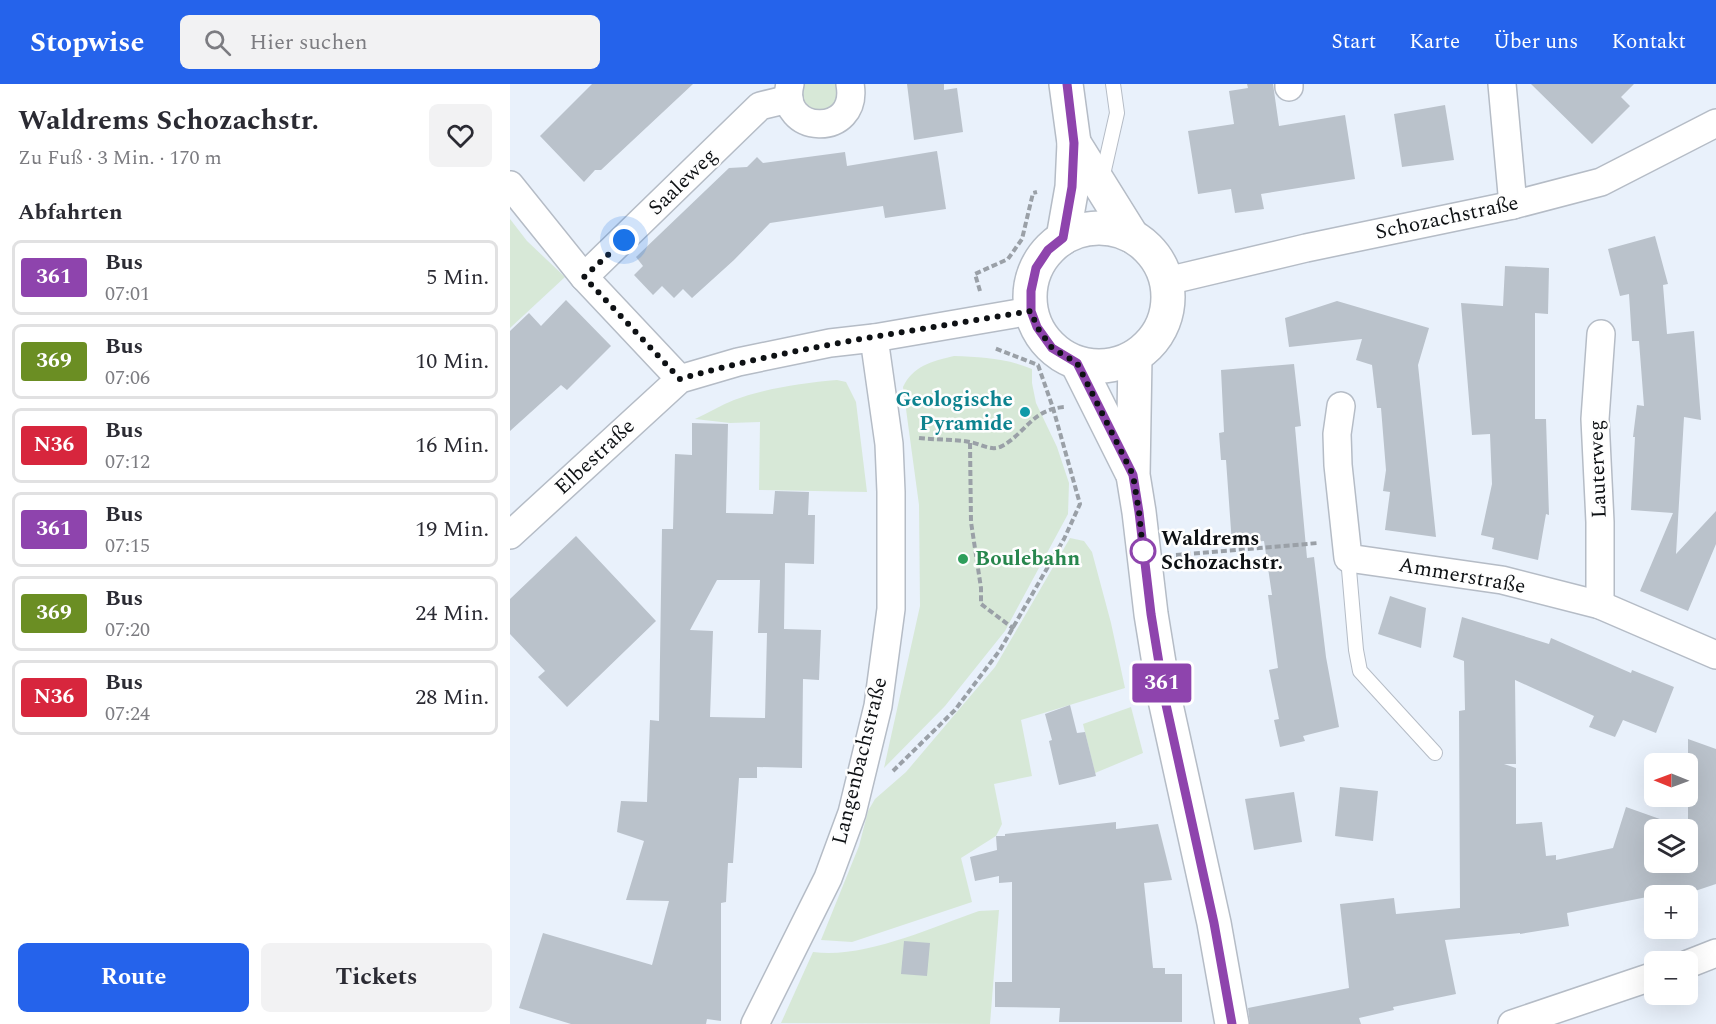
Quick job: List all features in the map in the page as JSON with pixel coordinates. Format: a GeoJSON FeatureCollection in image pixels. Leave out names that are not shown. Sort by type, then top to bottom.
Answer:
{"type":"FeatureCollection","features":[{"type":"Feature","properties":{"kind":"street","name":"Saaleweg"},"geometry":{"type":"LineString","coordinates":[[584,277],[760,106],[789,91],[798,116],[806,122],[817,125],[827,124],[837,120],[844,113],[852,95],[850,84]]}},
{"type":"Feature","properties":{"kind":"street"},"geometry":{"type":"LineString","coordinates":[[1063,238],[1072,187],[1074,143],[1066,84]]}},
{"type":"Feature","properties":{"kind":"street"},"geometry":{"type":"LineString","coordinates":[[1502,84],[1513,205]]}},
{"type":"Feature","properties":{"kind":"street","name":"Schozachstraße"},"geometry":{"type":"LineString","coordinates":[[1167,281],[1306,248],[1513,205],[1602,182],[1716,123]]}},
{"type":"Feature","properties":{"kind":"street"},"geometry":{"type":"LineString","coordinates":[[1074,143],[1132,236],[1154,255],[1167,281],[1168,308],[1159,333],[1135,357],[1108,366],[1077,363],[1048,343],[1037,327],[1031,311],[1031,291],[1036,268],[1048,250],[1063,238],[1085,229],[1106,228],[1132,236]]}},
{"type":"Feature","properties":{"kind":"street"},"geometry":{"type":"LineString","coordinates":[[510,185],[584,277],[680,379]]}},
{"type":"Feature","properties":{"kind":"street","name":"Elbestraße"},"geometry":{"type":"LineString","coordinates":[[510,535],[680,379],[738,362],[830,343],[874,338],[1031,311]]}},
{"type":"Feature","properties":{"kind":"street","name":"Lauterweg"},"geometry":{"type":"LineString","coordinates":[[1600,605],[1600,522],[1595,419],[1601,334]]}},
{"type":"Feature","properties":{"kind":"street","name":"Langenbachstraße"},"geometry":{"type":"LineString","coordinates":[[755,1024],[828,878],[852,813],[878,706],[891,609],[889,444],[874,338]]}},
{"type":"Feature","properties":{"kind":"street"},"geometry":{"type":"LineString","coordinates":[[1135,357],[1133,475],[1151,614],[1165,700],[1214,923],[1232,1024]]}},
{"type":"Feature","properties":{"kind":"street"},"geometry":{"type":"LineString","coordinates":[[1077,363],[1133,475]]}},
{"type":"Feature","properties":{"kind":"street"},"geometry":{"type":"LineString","coordinates":[[1341,406],[1337,434],[1338,465],[1347,550]]}},
{"type":"Feature","properties":{"kind":"street","name":"Ammerstraße"},"geometry":{"type":"LineString","coordinates":[[1347,550],[1502,580],[1600,605],[1716,655]]}},
{"type":"Feature","properties":{"kind":"street"},"geometry":{"type":"LineString","coordinates":[[1698,960],[1716,954]]}},
{"type":"Feature","properties":{"kind":"street"},"geometry":{"type":"LineString","coordinates":[[1512,1024],[1644,979]]}},
{"type":"Feature","properties":{"kind":"lane"},"geometry":{"type":"LineString","coordinates":[[1101,184],[1118,112],[1113,84]]}},
{"type":"Feature","properties":{"kind":"lane"},"geometry":{"type":"LineString","coordinates":[[1347,550],[1360,671],[1435,753]]}},
{"type":"Feature","properties":{"kind":"path"},"geometry":{"type":"LineString","coordinates":[[889,444],[908,438],[970,442],[991,448],[1001,447],[1029,421],[1053,408],[1080,504],[1064,539],[1000,650],[955,710],[891,773]]}},
{"type":"Feature","properties":{"kind":"path"},"geometry":{"type":"LineString","coordinates":[[970,442],[971,522],[981,588],[981,604],[1014,629]]}},
{"type":"Feature","properties":{"kind":"path"},"geometry":{"type":"LineString","coordinates":[[1181,555],[1347,550]]}},
{"type":"Feature","properties":{"kind":"green space"},"geometry":{"type":"Polygon","coordinates":[[[801,84],[837,84],[836,105],[819,114],[802,104],[801,84]]]}},
{"type":"Feature","properties":{"kind":"green space"},"geometry":{"type":"Polygon","coordinates":[[[510,219],[527,241],[565,277],[510,328],[510,219]]]}},
{"type":"Feature","properties":{"kind":"green space"},"geometry":{"type":"Polygon","coordinates":[[[954,356],[1003,360],[1032,369],[1036,403],[1057,447],[1069,483],[1068,514],[1005,631],[945,706],[884,768],[920,606],[919,505],[903,387],[918,369],[931,362],[954,356]]]}},
{"type":"Feature","properties":{"kind":"green space"},"geometry":{"type":"Polygon","coordinates":[[[837,380],[846,382],[856,402],[867,492],[759,490],[760,422],[730,423],[695,419],[729,402],[759,392],[798,384],[837,380]]]}},
{"type":"Feature","properties":{"kind":"green space"},"geometry":{"type":"Polygon","coordinates":[[[1070,538],[1084,541],[1092,552],[1125,688],[1021,720],[1032,776],[994,784],[1002,824],[996,836],[961,858],[972,902],[852,942],[821,940],[859,846],[868,811],[875,799],[906,772],[995,667],[1070,538]]]}},
{"type":"Feature","properties":{"kind":"green space"},"geometry":{"type":"Polygon","coordinates":[[[1131,707],[1143,753],[1095,773],[1083,724],[1131,707]]]}},
{"type":"Feature","properties":{"kind":"green space"},"geometry":{"type":"Polygon","coordinates":[[[999,910],[990,1024],[781,1023],[813,952],[833,953],[875,947],[979,911],[999,910]]]}},
{"type":"Feature","properties":{"kind":"building"},"geometry":{"type":"Polygon","coordinates":[[[592,84],[693,84],[601,170],[595,170],[584,182],[540,136],[592,84]]]}},
{"type":"Feature","properties":{"kind":"building"},"geometry":{"type":"Polygon","coordinates":[[[907,84],[944,84],[944,90],[957,88],[963,132],[914,140],[907,84]]]}},
{"type":"Feature","properties":{"kind":"building"},"geometry":{"type":"Polygon","coordinates":[[[1247,84],[1273,84],[1279,126],[1345,115],[1355,179],[1261,194],[1264,209],[1235,213],[1231,189],[1198,194],[1188,131],[1234,124],[1229,91],[1248,88],[1247,84]]]}},
{"type":"Feature","properties":{"kind":"building"},"geometry":{"type":"Polygon","coordinates":[[[1531,84],[1634,84],[1621,97],[1630,106],[1592,144],[1531,84]]]}},
{"type":"Feature","properties":{"kind":"building"},"geometry":{"type":"Polygon","coordinates":[[[1445,105],[1454,160],[1402,167],[1394,114],[1445,105]]]}},
{"type":"Feature","properties":{"kind":"building"},"geometry":{"type":"Polygon","coordinates":[[[937,151],[946,209],[885,218],[883,206],[770,223],[692,298],[683,289],[674,298],[662,286],[653,295],[634,275],[643,266],[636,257],[729,168],[747,167],[757,157],[763,163],[845,152],[847,166],[937,151]]]}},
{"type":"Feature","properties":{"kind":"building"},"geometry":{"type":"Polygon","coordinates":[[[1655,236],[1668,284],[1663,285],[1667,334],[1694,331],[1701,420],[1684,417],[1676,554],[1716,511],[1716,544],[1688,611],[1640,591],[1673,513],[1631,510],[1635,437],[1633,437],[1637,405],[1644,406],[1639,341],[1632,341],[1629,294],[1620,296],[1608,249],[1655,236]]]}},
{"type":"Feature","properties":{"kind":"building"},"geometry":{"type":"Polygon","coordinates":[[[1505,266],[1549,268],[1548,314],[1535,313],[1535,419],[1546,419],[1549,515],[1546,514],[1538,560],[1492,549],[1494,538],[1481,535],[1492,484],[1490,434],[1472,435],[1461,303],[1503,306],[1505,266]]]}},
{"type":"Feature","properties":{"kind":"building"},"geometry":{"type":"Polygon","coordinates":[[[566,300],[611,346],[567,390],[561,385],[510,431],[510,331],[529,313],[541,326],[566,300]]]}},
{"type":"Feature","properties":{"kind":"building"},"geometry":{"type":"Polygon","coordinates":[[[1337,301],[1429,328],[1418,365],[1436,537],[1385,530],[1390,492],[1383,491],[1386,470],[1381,408],[1377,408],[1372,365],[1356,360],[1362,339],[1289,347],[1285,318],[1337,301]]]}},
{"type":"Feature","properties":{"kind":"building"},"geometry":{"type":"Polygon","coordinates":[[[1294,364],[1301,426],[1295,427],[1307,558],[1314,557],[1326,657],[1339,727],[1303,736],[1305,741],[1280,747],[1274,720],[1279,719],[1269,670],[1278,668],[1268,595],[1272,595],[1264,541],[1232,544],[1226,460],[1221,460],[1219,433],[1224,432],[1221,370],[1294,364]]]}},
{"type":"Feature","properties":{"kind":"building"},"geometry":{"type":"Polygon","coordinates":[[[692,423],[728,424],[726,513],[773,514],[775,491],[809,492],[808,515],[815,515],[814,564],[785,563],[784,629],[821,630],[819,680],[803,679],[802,768],[757,767],[757,778],[739,778],[733,863],[728,863],[726,902],[721,903],[721,1021],[707,1019],[706,1024],[571,1024],[519,1008],[543,933],[652,965],[669,901],[626,900],[644,841],[617,832],[621,801],[647,802],[650,720],[659,721],[662,529],[673,529],[675,454],[692,455],[692,423]],[[717,580],[690,630],[713,631],[710,717],[765,718],[767,633],[758,633],[760,580],[717,580]]]}},
{"type":"Feature","properties":{"kind":"building"},"geometry":{"type":"Polygon","coordinates":[[[576,536],[656,621],[567,707],[538,677],[545,671],[510,634],[510,599],[576,536]]]}},
{"type":"Feature","properties":{"kind":"building"},"geometry":{"type":"Polygon","coordinates":[[[1390,596],[1426,608],[1421,648],[1378,634],[1390,596]]]}},
{"type":"Feature","properties":{"kind":"building"},"geometry":{"type":"Polygon","coordinates":[[[1462,617],[1549,644],[1551,638],[1631,673],[1632,670],[1674,687],[1656,733],[1623,720],[1615,737],[1589,727],[1594,716],[1515,680],[1516,764],[1504,764],[1516,768],[1516,824],[1542,822],[1546,856],[1556,855],[1556,860],[1613,848],[1626,807],[1660,819],[1644,819],[1644,873],[1698,873],[1698,819],[1688,819],[1688,807],[1698,807],[1698,753],[1688,753],[1688,739],[1716,749],[1716,884],[1698,890],[1698,885],[1644,885],[1644,898],[1567,913],[1569,926],[1520,934],[1445,940],[1456,994],[1393,1007],[1394,1010],[1359,1018],[1361,1024],[1250,1024],[1248,1008],[1349,988],[1340,904],[1394,898],[1396,914],[1460,908],[1459,711],[1465,710],[1464,661],[1453,657],[1462,617]]]}},
{"type":"Feature","properties":{"kind":"building"},"geometry":{"type":"Polygon","coordinates":[[[1070,705],[1077,733],[1085,732],[1096,776],[1059,785],[1049,741],[1052,740],[1045,714],[1070,705]]]}},
{"type":"Feature","properties":{"kind":"building"},"geometry":{"type":"Polygon","coordinates":[[[1340,787],[1378,791],[1373,841],[1335,836],[1340,787]]]}},
{"type":"Feature","properties":{"kind":"building"},"geometry":{"type":"Polygon","coordinates":[[[1294,792],[1302,842],[1254,850],[1245,799],[1294,792]]]}},
{"type":"Feature","properties":{"kind":"building"},"geometry":{"type":"Polygon","coordinates":[[[1116,822],[1116,829],[1158,824],[1172,880],[1144,883],[1153,968],[1165,968],[1165,974],[1182,974],[1182,1022],[1059,1022],[1060,1008],[995,1007],[995,982],[1012,982],[1012,882],[999,883],[999,876],[975,881],[970,857],[997,850],[996,836],[1116,822]]]}},
{"type":"Feature","properties":{"kind":"building"},"geometry":{"type":"Polygon","coordinates":[[[904,941],[930,943],[927,976],[901,974],[904,941]]]}},
{"type":"Feature","properties":{"kind":"bus line","name":"361"},"geometry":{"type":"LineString","coordinates":[[1067,84],[1074,143],[1072,187],[1063,238],[1048,250],[1036,268],[1032,280],[1031,311],[1037,327],[1052,348],[1077,363],[1133,475],[1165,700],[1214,923],[1232,1024]]}},
{"type":"Feature","properties":{"kind":"place","name":"Geologische Pyramide"},"geometry":{"type":"Point","coordinates":[1025,412]}},
{"type":"Feature","properties":{"kind":"place","name":"Waldrems Schozachstr."},"geometry":{"type":"Point","coordinates":[1143,551]}},
{"type":"Feature","properties":{"kind":"place","name":"Boulebahn"},"geometry":{"type":"Point","coordinates":[963,559]}},
{"type":"Feature","properties":{"kind":"route"},"geometry":{"type":"LineString","coordinates":[[624,240],[584,277],[680,379],[738,362],[830,343],[874,338],[1031,311],[1037,327],[1052,348],[1077,363],[1133,475],[1143,551]]}}]}
